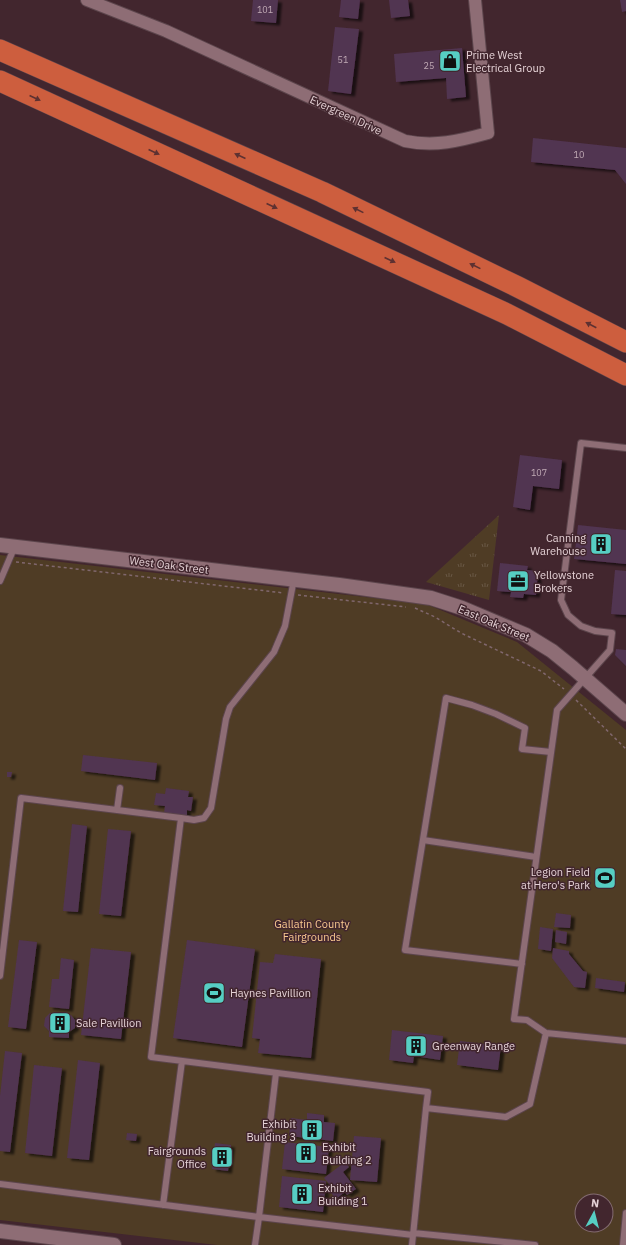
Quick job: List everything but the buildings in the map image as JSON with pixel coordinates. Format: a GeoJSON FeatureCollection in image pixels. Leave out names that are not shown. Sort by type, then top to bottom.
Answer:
{"type":"FeatureCollection","features":[{"type":"Feature","properties":{"kind":"highway"},"geometry":{"type":"LineString","coordinates":[[0,50],[322,192],[518,287],[626,342]]}},
{"type":"Feature","properties":{"kind":"highway"},"geometry":{"type":"LineString","coordinates":[[0,81],[507,314],[626,375]]}},
{"type":"Feature","properties":{"kind":"street","name":"Evergreen Drive"},"geometry":{"type":"LineString","coordinates":[[87,0],[166,31],[399,139],[418,144],[437,144],[462,140],[488,133],[476,0]]}},
{"type":"Feature","properties":{"kind":"street","name":"West Oak Street"},"geometry":{"type":"LineString","coordinates":[[0,545],[339,585]]}},
{"type":"Feature","properties":{"kind":"street","name":"East Oak Street"},"geometry":{"type":"LineString","coordinates":[[339,585],[431,598],[462,608],[526,635],[552,651],[626,714]]}},
{"type":"Feature","properties":{"kind":"street"},"geometry":{"type":"LineString","coordinates":[[0,1231],[114,1245]]}},
{"type":"Feature","properties":{"kind":"lane"},"geometry":{"type":"LineString","coordinates":[[626,448],[581,443],[561,600],[568,615],[581,626],[595,631],[612,633],[610,650],[586,679],[557,710],[514,1019],[527,1020],[546,1033],[626,1041]]}},
{"type":"Feature","properties":{"kind":"lane"},"geometry":{"type":"LineString","coordinates":[[0,581],[16,546]]}},
{"type":"Feature","properties":{"kind":"lane"},"geometry":{"type":"LineString","coordinates":[[0,976],[21,798],[194,820],[204,818],[211,808],[226,719],[230,707],[274,652],[285,626],[294,579]]}},
{"type":"Feature","properties":{"kind":"lane"},"geometry":{"type":"LineString","coordinates":[[522,964],[405,950],[446,698],[478,707],[525,728],[522,749],[551,752]]}},
{"type":"Feature","properties":{"kind":"lane"},"geometry":{"type":"LineString","coordinates":[[117,810],[120,788]]}},
{"type":"Feature","properties":{"kind":"lane"},"geometry":{"type":"LineString","coordinates":[[181,818],[151,1057],[428,1092],[412,1245]]}},
{"type":"Feature","properties":{"kind":"lane"},"geometry":{"type":"LineString","coordinates":[[423,840],[536,857]]}},
{"type":"Feature","properties":{"kind":"lane"},"geometry":{"type":"LineString","coordinates":[[426,1108],[506,1116],[530,1104],[546,1033]]}},
{"type":"Feature","properties":{"kind":"lane"},"geometry":{"type":"LineString","coordinates":[[163,1205],[182,1061]]}},
{"type":"Feature","properties":{"kind":"lane"},"geometry":{"type":"LineString","coordinates":[[255,1245],[276,1073]]}},
{"type":"Feature","properties":{"kind":"lane"},"geometry":{"type":"LineString","coordinates":[[0,1184],[259,1217],[413,1234],[535,1245]]}},
{"type":"Feature","properties":{"kind":"lane"},"geometry":{"type":"LineString","coordinates":[[623,1245],[626,1212]]}},
{"type":"Feature","properties":{"kind":"path"},"geometry":{"type":"LineString","coordinates":[[8,561],[408,607]]}},
{"type":"Feature","properties":{"kind":"path"},"geometry":{"type":"LineString","coordinates":[[416,608],[435,617],[461,633],[541,671],[571,694],[626,749]]}},
{"type":"Feature","properties":{"kind":"green space"},"geometry":{"type":"Polygon","coordinates":[[[499,515],[489,600],[426,582],[499,515]]]}},
{"type":"Feature","properties":{"kind":"green space","name":"Gallatin County Fairgrounds"},"geometry":{"type":"Polygon","coordinates":[[[0,555],[426,604],[517,642],[626,730],[626,1245],[217,1245],[0,1220],[0,555]]]}},
{"type":"Feature","properties":{"kind":"place","name":"Prime West Electrical Group"},"geometry":{"type":"Point","coordinates":[450,61]}},
{"type":"Feature","properties":{"kind":"place","name":"Canning Warehouse"},"geometry":{"type":"Point","coordinates":[601,544]}},
{"type":"Feature","properties":{"kind":"place","name":"Yellowstone Brokers"},"geometry":{"type":"Point","coordinates":[518,581]}},
{"type":"Feature","properties":{"kind":"place","name":"Legion Field at Hero's Park"},"geometry":{"type":"Point","coordinates":[605,878]}},
{"type":"Feature","properties":{"kind":"place","name":"Haynes Pavillion"},"geometry":{"type":"Point","coordinates":[214,993]}},
{"type":"Feature","properties":{"kind":"place","name":"Sale Pavillion"},"geometry":{"type":"Point","coordinates":[60,1023]}},
{"type":"Feature","properties":{"kind":"place","name":"Greenway Range"},"geometry":{"type":"Point","coordinates":[416,1046]}},
{"type":"Feature","properties":{"kind":"place","name":"Exhibit Building 3"},"geometry":{"type":"Point","coordinates":[312,1130]}},
{"type":"Feature","properties":{"kind":"place","name":"Exhibit Building 2"},"geometry":{"type":"Point","coordinates":[306,1153]}},
{"type":"Feature","properties":{"kind":"place","name":"Fairgrounds Office"},"geometry":{"type":"Point","coordinates":[222,1157]}},
{"type":"Feature","properties":{"kind":"place","name":"Exhibit Building 1"},"geometry":{"type":"Point","coordinates":[302,1194]}}]}
